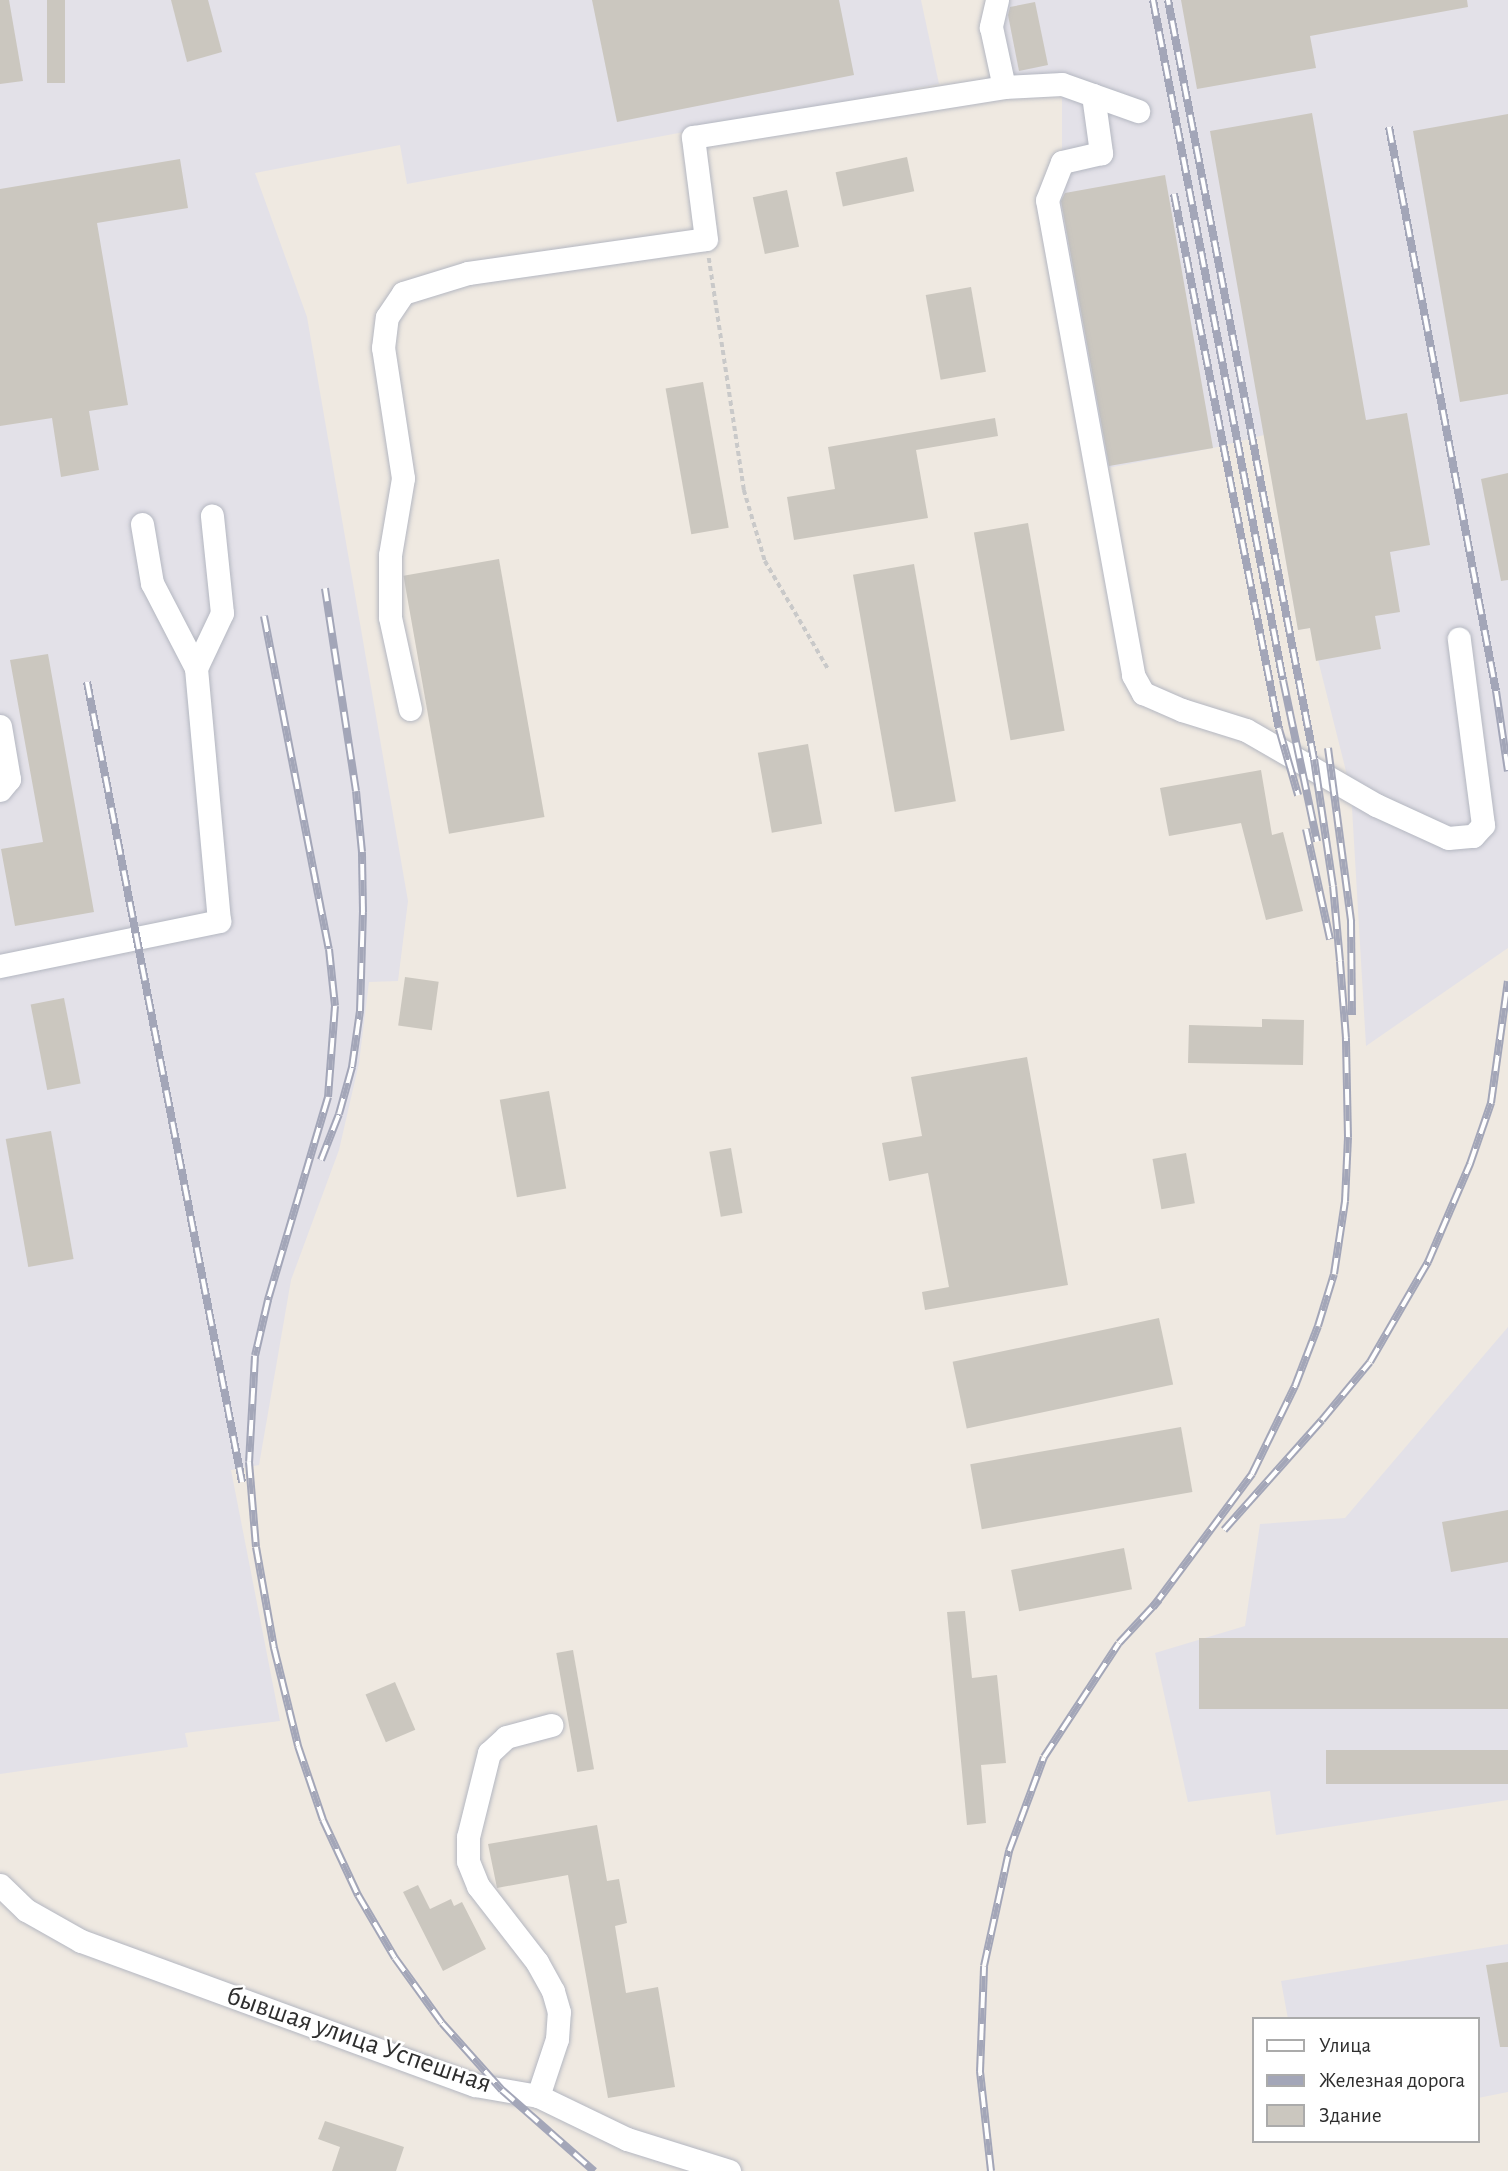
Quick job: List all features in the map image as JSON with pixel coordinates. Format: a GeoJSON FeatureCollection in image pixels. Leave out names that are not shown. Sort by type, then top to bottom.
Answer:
{"type":"FeatureCollection","features":[{"type":"Feature","properties":{"kind":"street"},"geometry":{"type":"LineString","coordinates":[[997,0],[991,27],[1004,87]]}},
{"type":"Feature","properties":{"kind":"street"},"geometry":{"type":"LineString","coordinates":[[410,709],[390,617],[390,555],[402,478],[383,348],[387,317],[403,293],[467,273],[706,239],[693,137],[1004,87],[1062,84],[1138,111]]}},
{"type":"Feature","properties":{"kind":"street"},"geometry":{"type":"LineString","coordinates":[[1093,95],[1101,153],[1062,162],[1047,200],[1133,675],[1143,693],[1182,710],[1246,730],[1376,805],[1448,838],[1473,836],[1483,825],[1459,639]]}},
{"type":"Feature","properties":{"kind":"street"},"geometry":{"type":"LineString","coordinates":[[196,667],[222,613],[212,516]]}},
{"type":"Feature","properties":{"kind":"street"},"geometry":{"type":"LineString","coordinates":[[0,966],[219,922],[196,667],[152,583],[142,524]]}},
{"type":"Feature","properties":{"kind":"street"},"geometry":{"type":"LineString","coordinates":[[0,726],[9,779],[0,790]]}},
{"type":"Feature","properties":{"kind":"street"},"geometry":{"type":"LineString","coordinates":[[538,2096],[557,2039],[559,2012],[553,1991],[537,1962],[478,1886],[468,1861],[468,1837],[489,1753],[506,1737],[551,1725]]}},
{"type":"Feature","properties":{"kind":"street","name":"бывшая улица Успешная"},"geometry":{"type":"LineString","coordinates":[[0,1885],[26,1910],[81,1941],[475,2085],[538,2096],[626,2138],[729,2171]]}},
{"type":"Feature","properties":{"kind":"path"},"geometry":{"type":"LineString","coordinates":[[706,239],[744,490],[765,561],[828,668]]}},
{"type":"Feature","properties":{"kind":"shaded area"},"geometry":{"type":"Polygon","coordinates":[[[0,0],[921,0],[939,84],[407,184],[400,145],[255,173],[307,317],[408,901],[398,981],[369,982],[359,1063],[339,1150],[291,1280],[259,1465],[231,1470],[280,1721],[185,1733],[188,1747],[0,1774],[0,0]]]}},
{"type":"Feature","properties":{"kind":"shaded area"},"geometry":{"type":"Polygon","coordinates":[[[997,0],[1508,0],[1508,948],[1366,1046],[1351,791],[1310,628],[1298,630],[1264,435],[1213,448],[1097,470],[1047,200],[1062,162],[1062,85],[1004,87],[997,0]]]}},
{"type":"Feature","properties":{"kind":"shaded area"},"geometry":{"type":"Polygon","coordinates":[[[1508,1327],[1508,1800],[1276,1835],[1270,1791],[1188,1802],[1155,1653],[1245,1626],[1260,1524],[1345,1518],[1508,1327]]]}},
{"type":"Feature","properties":{"kind":"shaded area"},"geometry":{"type":"Polygon","coordinates":[[[1508,1944],[1508,2092],[1480,2098],[1480,2017],[1288,2017],[1281,1981],[1508,1944]]]}},
{"type":"Feature","properties":{"kind":"building"},"geometry":{"type":"Polygon","coordinates":[[[0,0],[9,0],[23,81],[0,84],[0,0]]]}},
{"type":"Feature","properties":{"kind":"building"},"geometry":{"type":"Polygon","coordinates":[[[47,0],[65,0],[65,83],[47,83],[47,0]]]}},
{"type":"Feature","properties":{"kind":"building"},"geometry":{"type":"Polygon","coordinates":[[[171,0],[208,0],[222,52],[187,62],[171,0]]]}},
{"type":"Feature","properties":{"kind":"building"},"geometry":{"type":"Polygon","coordinates":[[[592,0],[839,0],[854,75],[617,122],[592,0]]]}},
{"type":"Feature","properties":{"kind":"building"},"geometry":{"type":"Polygon","coordinates":[[[1181,0],[1467,0],[1468,7],[1310,36],[1316,68],[1197,89],[1181,0]]]}},
{"type":"Feature","properties":{"kind":"building"},"geometry":{"type":"Polygon","coordinates":[[[1035,2],[1048,65],[1019,71],[1008,15],[1010,7],[1035,2]]]}},
{"type":"Feature","properties":{"kind":"building"},"geometry":{"type":"Polygon","coordinates":[[[1312,113],[1366,420],[1407,413],[1430,545],[1390,552],[1400,612],[1375,616],[1381,649],[1316,661],[1310,628],[1298,630],[1210,131],[1312,113]]]}},
{"type":"Feature","properties":{"kind":"building"},"geometry":{"type":"Polygon","coordinates":[[[1508,114],[1508,394],[1460,402],[1413,131],[1508,114]]]}},
{"type":"Feature","properties":{"kind":"building"},"geometry":{"type":"Polygon","coordinates":[[[907,157],[914,191],[843,206],[836,172],[907,157]]]}},
{"type":"Feature","properties":{"kind":"building"},"geometry":{"type":"Polygon","coordinates":[[[180,159],[188,208],[97,223],[128,405],[89,411],[99,470],[61,477],[52,418],[0,426],[0,189],[180,159]]]}},
{"type":"Feature","properties":{"kind":"building"},"geometry":{"type":"Polygon","coordinates":[[[1165,175],[1213,448],[1109,466],[1061,201],[1065,193],[1165,175]]]}},
{"type":"Feature","properties":{"kind":"building"},"geometry":{"type":"Polygon","coordinates":[[[787,190],[799,247],[765,254],[753,197],[787,190]]]}},
{"type":"Feature","properties":{"kind":"building"},"geometry":{"type":"Polygon","coordinates":[[[971,287],[986,372],[941,380],[926,295],[971,287]]]}},
{"type":"Feature","properties":{"kind":"building"},"geometry":{"type":"Polygon","coordinates":[[[703,382],[729,528],[691,534],[666,389],[703,382]]]}},
{"type":"Feature","properties":{"kind":"building"},"geometry":{"type":"Polygon","coordinates":[[[995,418],[998,436],[916,450],[928,518],[794,540],[787,497],[835,489],[828,447],[995,418]]]}},
{"type":"Feature","properties":{"kind":"building"},"geometry":{"type":"Polygon","coordinates":[[[1508,473],[1508,580],[1501,581],[1481,479],[1508,473]]]}},
{"type":"Feature","properties":{"kind":"building"},"geometry":{"type":"Polygon","coordinates":[[[1028,523],[1065,731],[1010,740],[974,533],[1028,523]]]}},
{"type":"Feature","properties":{"kind":"building"},"geometry":{"type":"Polygon","coordinates":[[[499,559],[544,817],[449,834],[403,576],[499,559]]]}},
{"type":"Feature","properties":{"kind":"building"},"geometry":{"type":"Polygon","coordinates":[[[914,564],[956,801],[895,812],[853,575],[914,564]]]}},
{"type":"Feature","properties":{"kind":"building"},"geometry":{"type":"Polygon","coordinates":[[[48,654],[94,912],[15,926],[1,849],[43,842],[10,660],[48,654]]]}},
{"type":"Feature","properties":{"kind":"building"},"geometry":{"type":"Polygon","coordinates":[[[808,744],[822,824],[772,833],[758,753],[808,744]]]}},
{"type":"Feature","properties":{"kind":"building"},"geometry":{"type":"Polygon","coordinates":[[[1261,770],[1272,835],[1283,832],[1303,911],[1266,920],[1241,823],[1169,836],[1160,788],[1261,770]]]}},
{"type":"Feature","properties":{"kind":"building"},"geometry":{"type":"Polygon","coordinates":[[[405,977],[439,982],[432,1030],[398,1026],[405,977]]]}},
{"type":"Feature","properties":{"kind":"building"},"geometry":{"type":"Polygon","coordinates":[[[64,998],[81,1083],[47,1090],[31,1004],[64,998]]]}},
{"type":"Feature","properties":{"kind":"building"},"geometry":{"type":"Polygon","coordinates":[[[1262,1019],[1304,1020],[1303,1065],[1188,1063],[1189,1025],[1262,1027],[1262,1019]]]}},
{"type":"Feature","properties":{"kind":"building"},"geometry":{"type":"Polygon","coordinates":[[[1027,1057],[1068,1285],[925,1310],[922,1292],[949,1287],[928,1173],[889,1181],[882,1143],[922,1136],[911,1077],[1027,1057]]]}},
{"type":"Feature","properties":{"kind":"building"},"geometry":{"type":"Polygon","coordinates":[[[549,1091],[566,1188],[517,1197],[500,1100],[549,1091]]]}},
{"type":"Feature","properties":{"kind":"building"},"geometry":{"type":"Polygon","coordinates":[[[51,1131],[74,1259],[28,1267],[6,1139],[51,1131]]]}},
{"type":"Feature","properties":{"kind":"building"},"geometry":{"type":"Polygon","coordinates":[[[731,1148],[742,1213],[721,1217],[709,1152],[731,1148]]]}},
{"type":"Feature","properties":{"kind":"building"},"geometry":{"type":"Polygon","coordinates":[[[1186,1153],[1195,1203],[1161,1209],[1153,1159],[1186,1153]]]}},
{"type":"Feature","properties":{"kind":"building"},"geometry":{"type":"Polygon","coordinates":[[[1159,1318],[1173,1385],[967,1428],[953,1362],[1159,1318]]]}},
{"type":"Feature","properties":{"kind":"building"},"geometry":{"type":"Polygon","coordinates":[[[1181,1427],[1192,1492],[982,1529],[970,1464],[1181,1427]]]}},
{"type":"Feature","properties":{"kind":"building"},"geometry":{"type":"Polygon","coordinates":[[[1508,1510],[1508,1562],[1451,1572],[1442,1522],[1508,1510]]]}},
{"type":"Feature","properties":{"kind":"building"},"geometry":{"type":"Polygon","coordinates":[[[1124,1548],[1132,1589],[1019,1611],[1011,1570],[1124,1548]]]}},
{"type":"Feature","properties":{"kind":"building"},"geometry":{"type":"Polygon","coordinates":[[[965,1611],[972,1678],[997,1675],[1006,1763],[981,1765],[986,1823],[967,1825],[947,1612],[965,1611]]]}},
{"type":"Feature","properties":{"kind":"building"},"geometry":{"type":"Polygon","coordinates":[[[1199,1638],[1508,1638],[1508,1709],[1199,1709],[1199,1638]]]}},
{"type":"Feature","properties":{"kind":"building"},"geometry":{"type":"Polygon","coordinates":[[[573,1650],[594,1769],[577,1772],[556,1653],[573,1650]]]}},
{"type":"Feature","properties":{"kind":"building"},"geometry":{"type":"Polygon","coordinates":[[[395,1682],[415,1730],[386,1742],[366,1695],[395,1682]]]}},
{"type":"Feature","properties":{"kind":"building"},"geometry":{"type":"Polygon","coordinates":[[[1326,1750],[1508,1750],[1508,1784],[1326,1784],[1326,1750]]]}},
{"type":"Feature","properties":{"kind":"building"},"geometry":{"type":"Polygon","coordinates":[[[597,1825],[607,1881],[619,1879],[627,1923],[615,1926],[626,1993],[658,1987],[675,2087],[608,2098],[568,1875],[497,1888],[488,1844],[597,1825]]]}},
{"type":"Feature","properties":{"kind":"building"},"geometry":{"type":"Polygon","coordinates":[[[418,1885],[430,1909],[451,1899],[454,1906],[462,1902],[486,1949],[443,1971],[403,1892],[418,1885]]]}},
{"type":"Feature","properties":{"kind":"building"},"geometry":{"type":"Polygon","coordinates":[[[1508,1962],[1508,2047],[1500,2047],[1486,1965],[1508,1962]]]}},
{"type":"Feature","properties":{"kind":"building"},"geometry":{"type":"Polygon","coordinates":[[[325,2121],[404,2147],[396,2171],[332,2171],[340,2147],[318,2139],[325,2121]]]}},
{"type":"Feature","properties":{"kind":"railway"},"geometry":{"type":"LineString","coordinates":[[1153,0],[1283,680],[1317,841]]}},
{"type":"Feature","properties":{"kind":"railway"},"geometry":{"type":"LineString","coordinates":[[1153,1607],[1252,1474],[1295,1386],[1334,1274],[1345,1201],[1348,1137],[1346,1038],[1340,961],[1333,886],[1314,759],[1168,0]]}},
{"type":"Feature","properties":{"kind":"railway"},"geometry":{"type":"LineString","coordinates":[[1389,127],[1496,691],[1508,771]]}},
{"type":"Feature","properties":{"kind":"railway"},"geometry":{"type":"LineString","coordinates":[[1174,194],[1279,729],[1298,795]]}},
{"type":"Feature","properties":{"kind":"railway"},"geometry":{"type":"LineString","coordinates":[[321,1160],[339,1114],[352,1067],[360,1011],[363,912],[362,852],[356,791],[325,588]]}},
{"type":"Feature","properties":{"kind":"railway"},"geometry":{"type":"LineString","coordinates":[[264,616],[329,949],[335,1006],[328,1097],[268,1300],[255,1356],[249,1462],[256,1547],[274,1648],[298,1746],[323,1820],[358,1895],[395,1958],[442,2023],[502,2090],[594,2171]]}},
{"type":"Feature","properties":{"kind":"railway"},"geometry":{"type":"LineString","coordinates":[[87,682],[242,1482]]}},
{"type":"Feature","properties":{"kind":"railway"},"geometry":{"type":"LineString","coordinates":[[1328,748],[1351,921],[1352,1015]]}},
{"type":"Feature","properties":{"kind":"railway"},"geometry":{"type":"LineString","coordinates":[[1306,829],[1330,939]]}},
{"type":"Feature","properties":{"kind":"railway"},"geometry":{"type":"LineString","coordinates":[[1224,1530],[1370,1362],[1428,1262],[1470,1164],[1491,1103],[1508,981]]}},
{"type":"Feature","properties":{"kind":"railway"},"geometry":{"type":"LineString","coordinates":[[991,2171],[980,2072],[984,1966],[1009,1851],[1044,1757],[1119,1643],[1159,1600]]}}]}
